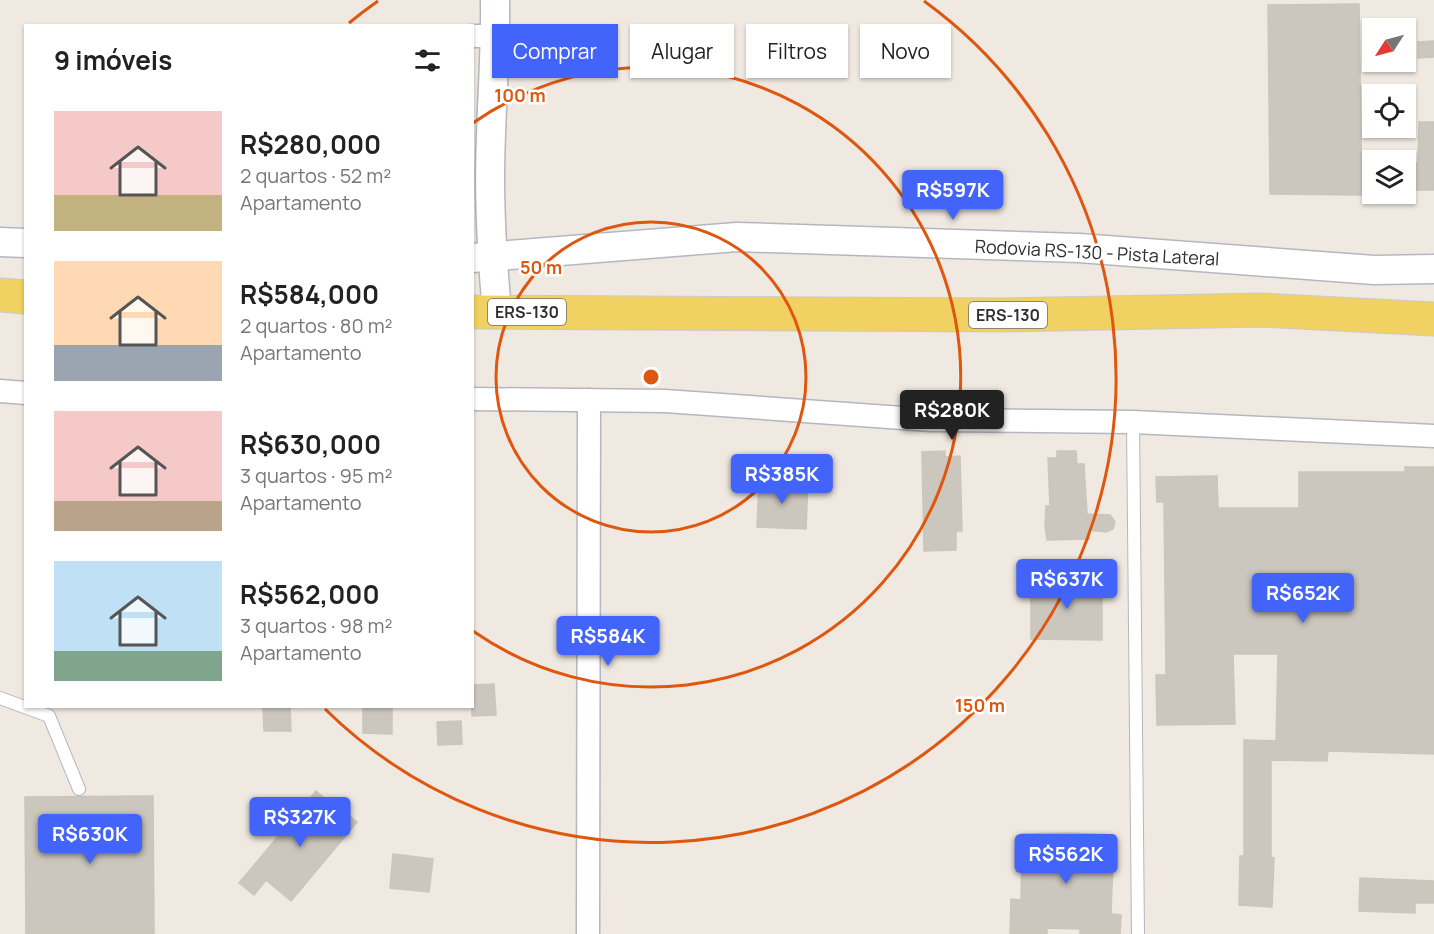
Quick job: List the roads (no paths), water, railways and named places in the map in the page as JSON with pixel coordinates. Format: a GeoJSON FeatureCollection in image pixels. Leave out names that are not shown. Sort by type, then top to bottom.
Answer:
{"type":"FeatureCollection","features":[{"type":"Feature","properties":{"kind":"main road"},"geometry":{"type":"LineString","coordinates":[[0,296],[24,297]]}},
{"type":"Feature","properties":{"kind":"main road","name":"ERS-130"},"geometry":{"type":"LineString","coordinates":[[484,312],[1007,315],[1262,310],[1434,319]]}},
{"type":"Feature","properties":{"kind":"street"},"geometry":{"type":"LineString","coordinates":[[484,312],[482,258],[490,178],[484,36],[495,0]]}},
{"type":"Feature","properties":{"kind":"street","name":"Rodovia RS-130 - Pista Lateral"},"geometry":{"type":"LineString","coordinates":[[482,258],[737,237],[1079,248],[1374,270],[1434,269]]}},
{"type":"Feature","properties":{"kind":"street"},"geometry":{"type":"LineString","coordinates":[[0,242],[24,243]]}},
{"type":"Feature","properties":{"kind":"street"},"geometry":{"type":"LineString","coordinates":[[0,391],[24,393]]}},
{"type":"Feature","properties":{"kind":"street"},"geometry":{"type":"LineString","coordinates":[[474,399],[665,401],[931,420],[1133,422],[1434,436]]}},
{"type":"Feature","properties":{"kind":"street"},"geometry":{"type":"LineString","coordinates":[[588,934],[589,400]]}},
{"type":"Feature","properties":{"kind":"lane"},"geometry":{"type":"LineString","coordinates":[[1133,422],[1138,934]]}},
{"type":"Feature","properties":{"kind":"lane"},"geometry":{"type":"LineString","coordinates":[[0,698],[24,707]]}},
{"type":"Feature","properties":{"kind":"lane"},"geometry":{"type":"LineString","coordinates":[[27,708],[48,716],[79,789]]}}]}
